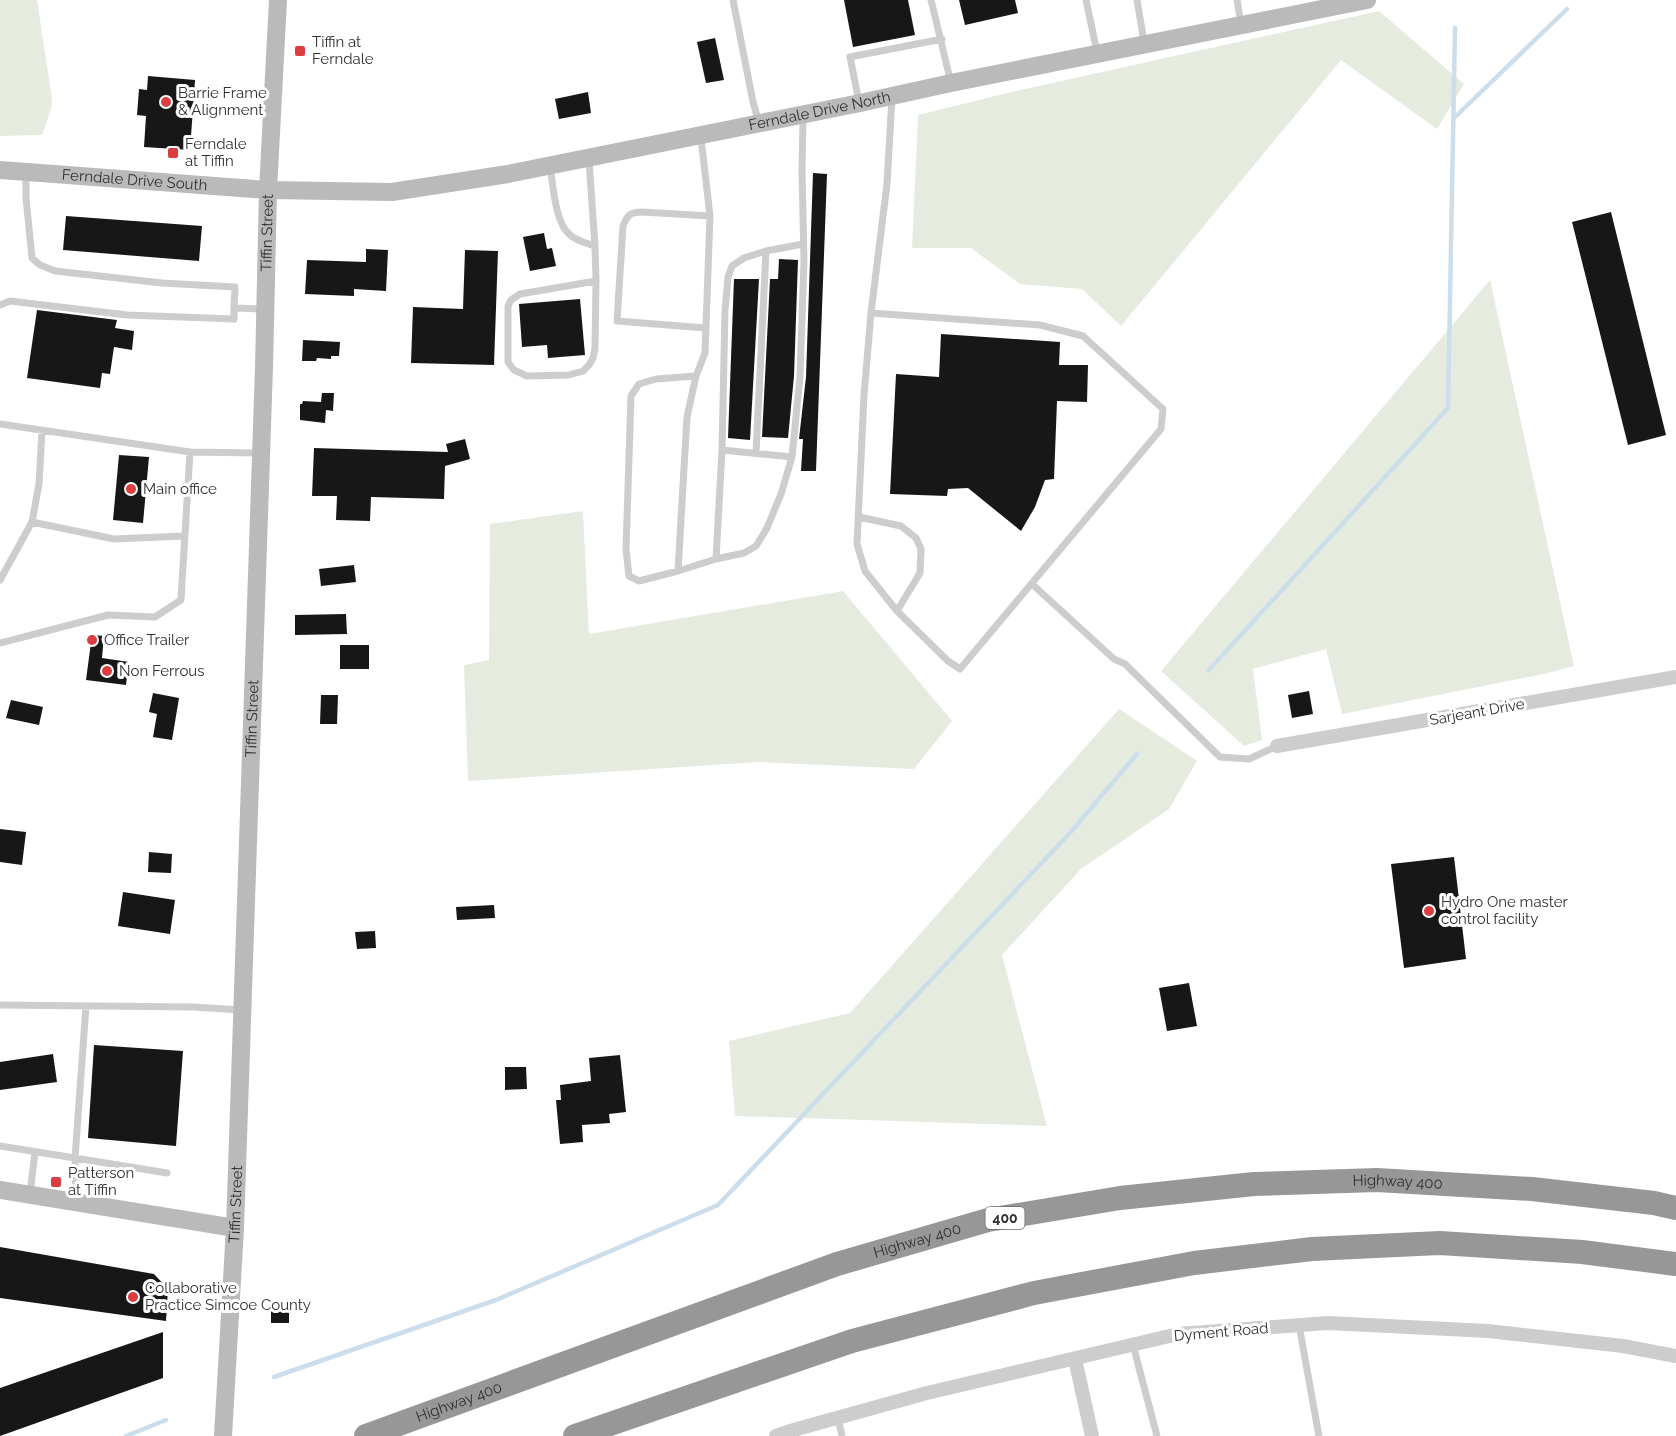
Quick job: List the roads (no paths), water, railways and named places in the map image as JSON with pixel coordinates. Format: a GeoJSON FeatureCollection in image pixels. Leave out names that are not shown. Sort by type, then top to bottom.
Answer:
{"type":"FeatureCollection","features":[{"type":"Feature","properties":{"kind":"highway","name":"Highway 400"},"geometry":{"type":"LineString","coordinates":[[366,1436],[837,1264],[988,1220],[1120,1198],[1254,1184],[1377,1180],[1532,1189],[1654,1203],[1676,1208]]}},
{"type":"Feature","properties":{"kind":"highway"},"geometry":{"type":"LineString","coordinates":[[575,1436],[852,1341],[1034,1293],[1194,1263],[1312,1249],[1440,1243],[1582,1252],[1676,1263]]}},
{"type":"Feature","properties":{"kind":"street","name":"Tiffin Street"},"geometry":{"type":"LineString","coordinates":[[223,1436],[235,1228],[268,190],[278,0]]}},
{"type":"Feature","properties":{"kind":"street","name":"Ferndale Drive North"},"geometry":{"type":"LineString","coordinates":[[268,190],[392,192],[508,174],[1241,26],[1324,4],[1367,0]]}},
{"type":"Feature","properties":{"kind":"street","name":"Ferndale Drive South"},"geometry":{"type":"LineString","coordinates":[[0,170],[268,190]]}},
{"type":"Feature","properties":{"kind":"street","name":"Sarjeant Drive"},"geometry":{"type":"LineString","coordinates":[[1277,746],[1676,677]]}},
{"type":"Feature","properties":{"kind":"street"},"geometry":{"type":"LineString","coordinates":[[0,1190],[235,1228]]}},
{"type":"Feature","properties":{"kind":"street","name":"Dyment Road"},"geometry":{"type":"LineString","coordinates":[[776,1436],[927,1393],[1178,1334],[1328,1323],[1488,1330],[1623,1346],[1676,1356]]}},
{"type":"Feature","properties":{"kind":"street"},"geometry":{"type":"LineString","coordinates":[[1076,1359],[1092,1436]]}},
{"type":"Feature","properties":{"kind":"lane"},"geometry":{"type":"LineString","coordinates":[[733,0],[759,123]]}},
{"type":"Feature","properties":{"kind":"lane"},"geometry":{"type":"LineString","coordinates":[[931,0],[951,83]]}},
{"type":"Feature","properties":{"kind":"lane"},"geometry":{"type":"LineString","coordinates":[[1086,0],[1098,55]]}},
{"type":"Feature","properties":{"kind":"lane"},"geometry":{"type":"LineString","coordinates":[[1137,0],[1145,45]]}},
{"type":"Feature","properties":{"kind":"lane"},"geometry":{"type":"LineString","coordinates":[[1237,0],[1241,26]]}},
{"type":"Feature","properties":{"kind":"lane"},"geometry":{"type":"LineString","coordinates":[[860,103],[850,57],[942,39]]}},
{"type":"Feature","properties":{"kind":"lane"},"geometry":{"type":"LineString","coordinates":[[871,313],[1040,325],[1083,336],[1163,409],[1161,429],[960,669],[948,661],[897,611],[865,571],[857,544],[864,395],[871,313],[887,184],[892,96]]}},
{"type":"Feature","properties":{"kind":"lane"},"geometry":{"type":"LineString","coordinates":[[696,376],[656,379],[639,384],[631,396],[626,549],[629,576],[639,581],[744,553],[756,546],[767,528],[781,494],[792,457],[800,376],[803,114]]}},
{"type":"Feature","properties":{"kind":"lane"},"geometry":{"type":"LineString","coordinates":[[678,571],[687,417],[696,376],[705,353],[710,216],[701,135]]}},
{"type":"Feature","properties":{"kind":"lane"},"geometry":{"type":"LineString","coordinates":[[588,158],[596,281],[593,358],[583,371],[569,375],[527,375],[513,370],[508,362],[508,306],[511,300],[520,294],[596,281]]}},
{"type":"Feature","properties":{"kind":"lane"},"geometry":{"type":"LineString","coordinates":[[550,166],[558,213],[563,228],[570,236],[595,246]]}},
{"type":"Feature","properties":{"kind":"lane"},"geometry":{"type":"LineString","coordinates":[[0,305],[10,301],[127,315],[234,319],[235,287],[138,280],[56,271],[40,266],[32,258],[26,198],[26,172]]}},
{"type":"Feature","properties":{"kind":"lane"},"geometry":{"type":"LineString","coordinates":[[706,328],[617,321],[622,226],[627,216],[633,212],[642,212],[710,216]]}},
{"type":"Feature","properties":{"kind":"lane"},"geometry":{"type":"LineString","coordinates":[[716,559],[728,277],[732,266],[744,258],[803,243]]}},
{"type":"Feature","properties":{"kind":"lane"},"geometry":{"type":"LineString","coordinates":[[756,453],[766,251]]}},
{"type":"Feature","properties":{"kind":"lane"},"geometry":{"type":"LineString","coordinates":[[234,308],[266,309]]}},
{"type":"Feature","properties":{"kind":"lane"},"geometry":{"type":"LineString","coordinates":[[0,424],[190,452],[261,453]]}},
{"type":"Feature","properties":{"kind":"lane"},"geometry":{"type":"LineString","coordinates":[[0,580],[32,522],[39,484],[42,430]]}},
{"type":"Feature","properties":{"kind":"lane"},"geometry":{"type":"LineString","coordinates":[[722,450],[792,457]]}},
{"type":"Feature","properties":{"kind":"lane"},"geometry":{"type":"LineString","coordinates":[[0,643],[108,615],[155,617],[181,600],[190,452]]}},
{"type":"Feature","properties":{"kind":"lane"},"geometry":{"type":"LineString","coordinates":[[859,517],[901,526],[916,538],[921,549],[920,573],[897,611]]}},
{"type":"Feature","properties":{"kind":"lane"},"geometry":{"type":"LineString","coordinates":[[32,522],[114,539],[185,536]]}},
{"type":"Feature","properties":{"kind":"lane"},"geometry":{"type":"LineString","coordinates":[[1032,584],[1114,659],[1125,664],[1221,757],[1250,759],[1277,746]]}},
{"type":"Feature","properties":{"kind":"lane"},"geometry":{"type":"LineString","coordinates":[[0,1005],[193,1007],[242,1010]]}},
{"type":"Feature","properties":{"kind":"lane"},"geometry":{"type":"LineString","coordinates":[[76,1202],[75,1158],[86,1006]]}},
{"type":"Feature","properties":{"kind":"lane"},"geometry":{"type":"LineString","coordinates":[[0,1146],[167,1173]]}},
{"type":"Feature","properties":{"kind":"lane"},"geometry":{"type":"LineString","coordinates":[[29,1195],[35,1152]]}},
{"type":"Feature","properties":{"kind":"lane"},"geometry":{"type":"LineString","coordinates":[[1299,1325],[1319,1436]]}},
{"type":"Feature","properties":{"kind":"lane"},"geometry":{"type":"LineString","coordinates":[[1133,1345],[1157,1436]]}},
{"type":"Feature","properties":{"kind":"lane"},"geometry":{"type":"LineString","coordinates":[[838,1418],[842,1436]]}},
{"type":"Feature","properties":{"kind":"waterway"},"geometry":{"type":"LineString","coordinates":[[1453,119],[1567,9]]}},
{"type":"Feature","properties":{"kind":"waterway"},"geometry":{"type":"LineString","coordinates":[[1209,670],[1448,408],[1455,28]]}},
{"type":"Feature","properties":{"kind":"waterway"},"geometry":{"type":"LineString","coordinates":[[274,1377],[496,1300],[718,1205],[1070,833],[1137,754]]}},
{"type":"Feature","properties":{"kind":"waterway"},"geometry":{"type":"LineString","coordinates":[[126,1436],[166,1420]]}},
{"type":"Feature","properties":{"kind":"place","name":"Tiffin at Ferndale"},"geometry":{"type":"Point","coordinates":[300,51]}},
{"type":"Feature","properties":{"kind":"place","name":"Barrie Frame & Alignment"},"geometry":{"type":"Point","coordinates":[166,102]}},
{"type":"Feature","properties":{"kind":"place","name":"Ferndale at Tiffin"},"geometry":{"type":"Point","coordinates":[173,153]}},
{"type":"Feature","properties":{"kind":"place","name":"Main office"},"geometry":{"type":"Point","coordinates":[131,489]}},
{"type":"Feature","properties":{"kind":"place","name":"Office Trailer"},"geometry":{"type":"Point","coordinates":[92,640]}},
{"type":"Feature","properties":{"kind":"place","name":"Non Ferrous"},"geometry":{"type":"Point","coordinates":[107,671]}},
{"type":"Feature","properties":{"kind":"place","name":"Hydro One master control facility"},"geometry":{"type":"Point","coordinates":[1429,911]}},
{"type":"Feature","properties":{"kind":"place","name":"Patterson at Tiffin"},"geometry":{"type":"Point","coordinates":[56,1182]}},
{"type":"Feature","properties":{"kind":"place","name":"Collaborative Practice Simcoe County"},"geometry":{"type":"Point","coordinates":[133,1297]}}]}
